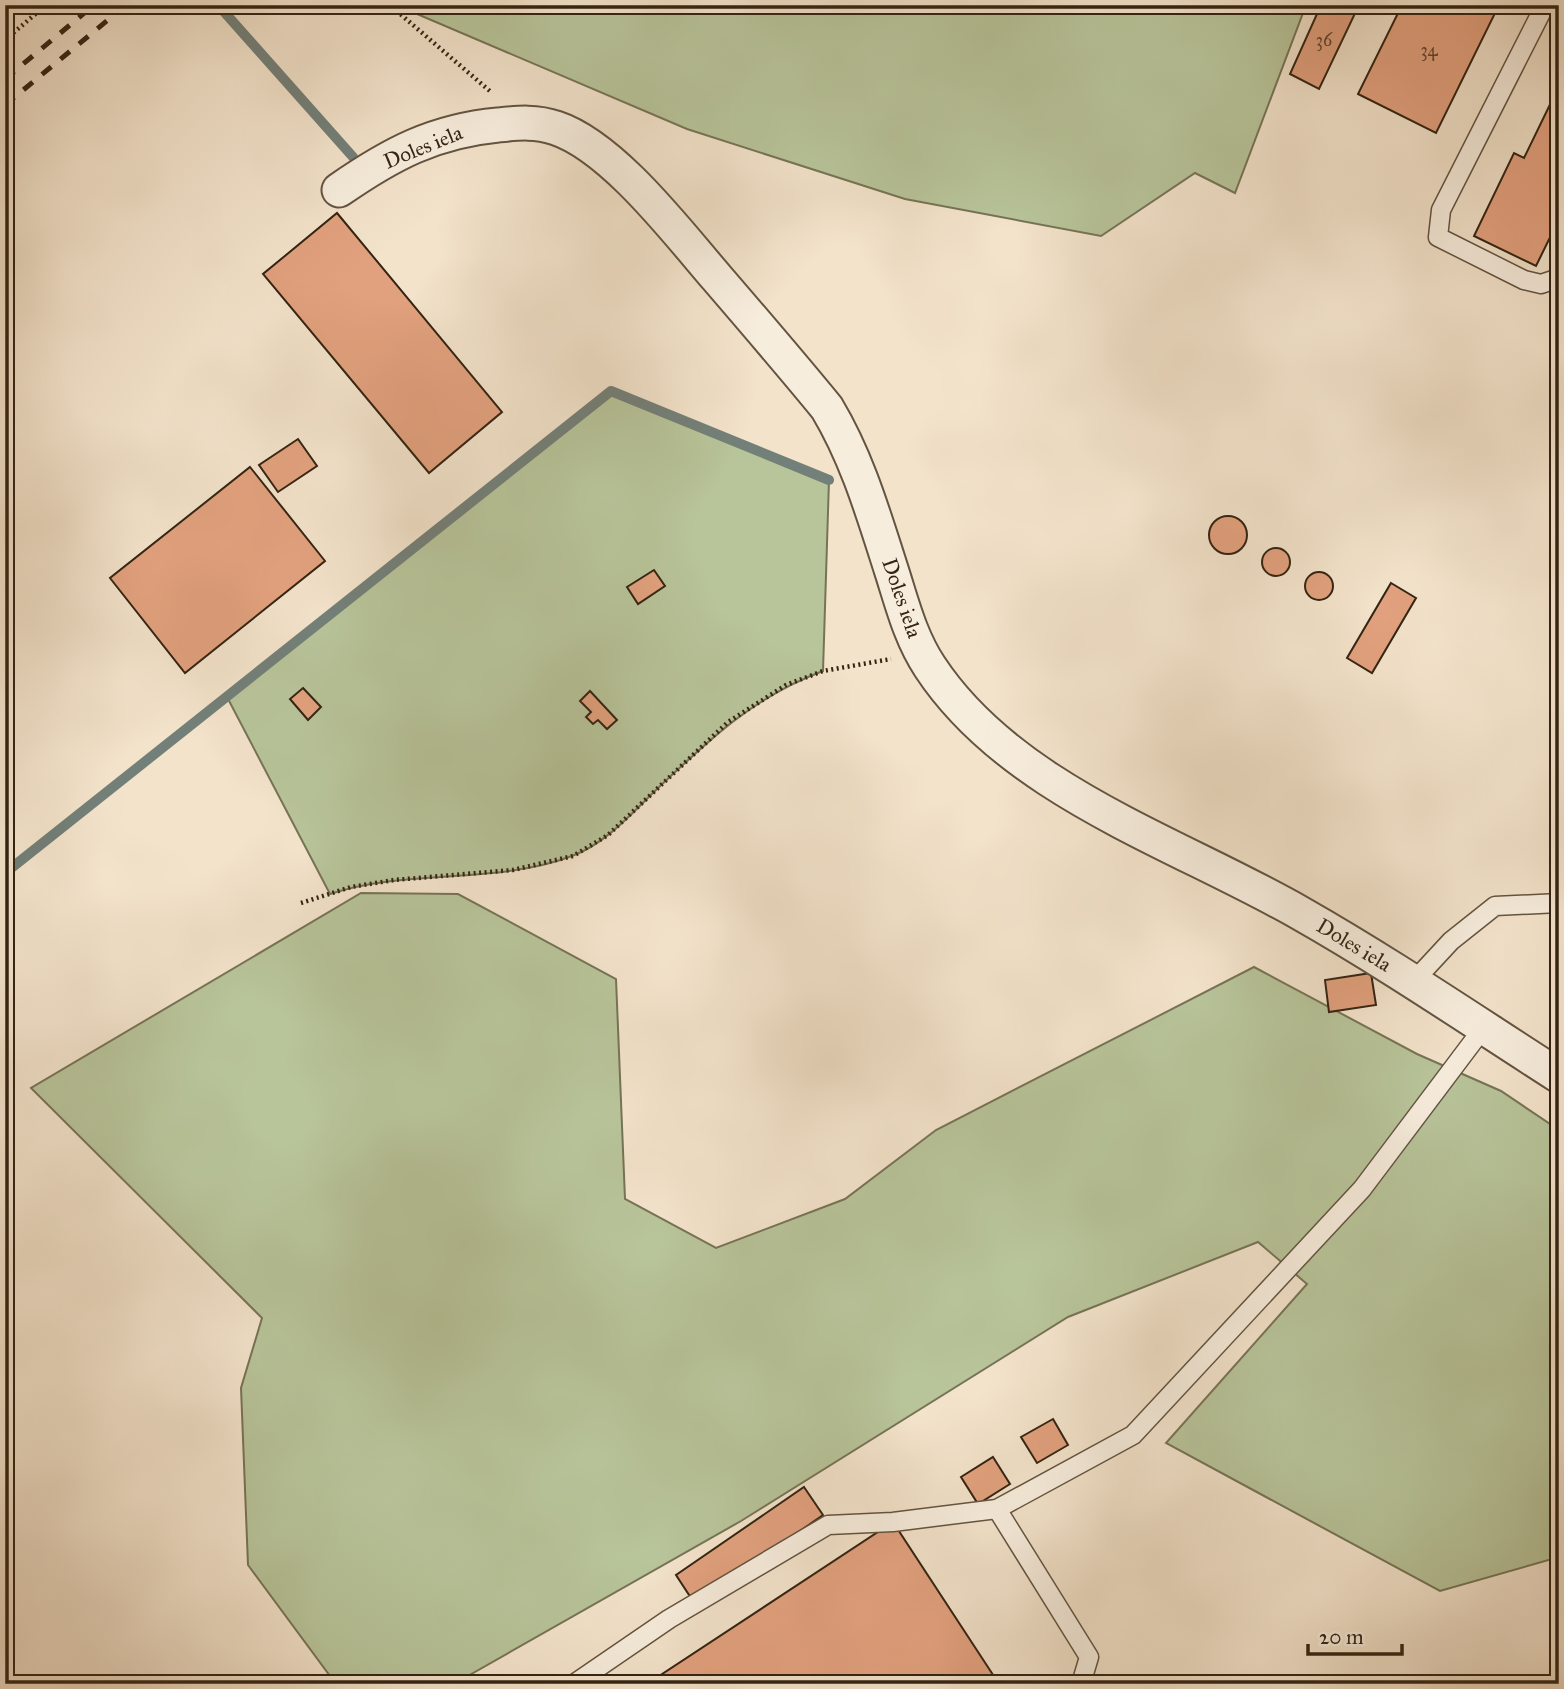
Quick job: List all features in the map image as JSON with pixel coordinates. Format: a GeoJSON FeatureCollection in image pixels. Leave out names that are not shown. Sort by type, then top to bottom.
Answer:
{"type":"FeatureCollection","features":[{"type":"Feature","properties":{"kind":"street","name":"Doles iela"},"geometry":{"type":"LineString","coordinates":[[339,190],[398,152],[458,129],[527,122],[558,129],[633,182],[827,408],[855,461],[911,632],[923,653],[971,716],[1017,760],[1103,810],[1297,911],[1559,1076]]}},
{"type":"Feature","properties":{"kind":"lane"},"geometry":{"type":"LineString","coordinates":[[1545,5],[1441,209],[1438,237],[1524,280],[1541,284],[1559,278]]}},
{"type":"Feature","properties":{"kind":"lane"},"geometry":{"type":"LineString","coordinates":[[1413,982],[1451,941],[1495,906],[1559,903]]}},
{"type":"Feature","properties":{"kind":"lane"},"geometry":{"type":"LineString","coordinates":[[574,1684],[669,1619],[828,1525],[893,1522],[997,1509],[1133,1435],[1362,1189],[1483,1027]]}},
{"type":"Feature","properties":{"kind":"lane"},"geometry":{"type":"LineString","coordinates":[[997,1509],[1088,1657],[1081,1684]]}},
{"type":"Feature","properties":{"kind":"path"},"geometry":{"type":"LineString","coordinates":[[5,40],[46,5]]}},
{"type":"Feature","properties":{"kind":"path"},"geometry":{"type":"LineString","coordinates":[[395,5],[399,13],[527,122]]}},
{"type":"Feature","properties":{"kind":"path"},"geometry":{"type":"LineString","coordinates":[[301,903],[362,885],[513,870],[573,856],[608,835],[728,722],[786,685],[823,671],[923,653]]}},
{"type":"Feature","properties":{"kind":"green space"},"geometry":{"type":"Polygon","coordinates":[[[396,5],[1306,5],[1235,193],[1195,173],[1101,236],[905,199],[687,129],[396,5]]]}},
{"type":"Feature","properties":{"kind":"green space"},"geometry":{"type":"Polygon","coordinates":[[[611,391],[829,480],[823,671],[775,694],[733,722],[617,828],[584,851],[543,865],[513,871],[390,881],[330,894],[227,697],[611,391]]]}},
{"type":"Feature","properties":{"kind":"green space"},"geometry":{"type":"Polygon","coordinates":[[[361,893],[458,894],[616,979],[625,1199],[716,1248],[845,1199],[936,1130],[1254,967],[1417,1054],[1501,1091],[1559,1130],[1559,1557],[1440,1591],[1166,1443],[1307,1284],[1258,1242],[1068,1317],[741,1521],[466,1677],[330,1676],[248,1565],[241,1388],[262,1318],[31,1088],[361,893]]]}},
{"type":"Feature","properties":{"kind":"building"},"geometry":{"type":"Polygon","coordinates":[[[1321,5],[1359,5],[1319,89],[1290,74],[1321,5]]]}},
{"type":"Feature","properties":{"kind":"building"},"geometry":{"type":"Polygon","coordinates":[[[1402,5],[1499,5],[1436,133],[1358,94],[1402,5]]]}},
{"type":"Feature","properties":{"kind":"building"},"geometry":{"type":"Polygon","coordinates":[[[1559,86],[1559,219],[1536,266],[1474,236],[1514,153],[1524,158],[1559,86]]]}},
{"type":"Feature","properties":{"kind":"building"},"geometry":{"type":"Polygon","coordinates":[[[337,213],[502,412],[429,473],[263,274],[337,213]]]}},
{"type":"Feature","properties":{"kind":"building"},"geometry":{"type":"Polygon","coordinates":[[[298,439],[317,466],[278,492],[259,465],[298,439]]]}},
{"type":"Feature","properties":{"kind":"building"},"geometry":{"type":"Polygon","coordinates":[[[250,467],[325,561],[185,673],[110,578],[250,467]]]}},
{"type":"Feature","properties":{"kind":"building"},"geometry":{"type":"Polygon","coordinates":[[[1228,516],[1242,521],[1247,535],[1242,549],[1228,554],[1214,549],[1209,535],[1214,521],[1228,516]]]}},
{"type":"Feature","properties":{"kind":"building"},"geometry":{"type":"Polygon","coordinates":[[[1276,548],[1286,552],[1290,562],[1286,572],[1276,576],[1266,572],[1262,562],[1266,552],[1276,548]]]}},
{"type":"Feature","properties":{"kind":"building"},"geometry":{"type":"Polygon","coordinates":[[[654,570],[665,586],[638,604],[627,587],[654,570]]]}},
{"type":"Feature","properties":{"kind":"building"},"geometry":{"type":"Polygon","coordinates":[[[1319,572],[1329,576],[1333,586],[1329,596],[1319,600],[1309,596],[1305,586],[1309,576],[1319,572]]]}},
{"type":"Feature","properties":{"kind":"building"},"geometry":{"type":"Polygon","coordinates":[[[1391,583],[1416,598],[1372,673],[1347,658],[1391,583]]]}},
{"type":"Feature","properties":{"kind":"building"},"geometry":{"type":"Polygon","coordinates":[[[303,688],[321,707],[308,720],[290,699],[303,688]]]}},
{"type":"Feature","properties":{"kind":"building"},"geometry":{"type":"Polygon","coordinates":[[[590,691],[617,720],[607,729],[598,720],[593,724],[586,717],[591,712],[580,701],[590,691]]]}},
{"type":"Feature","properties":{"kind":"building"},"geometry":{"type":"Polygon","coordinates":[[[1371,973],[1376,1005],[1329,1012],[1325,980],[1371,973]]]}},
{"type":"Feature","properties":{"kind":"building"},"geometry":{"type":"Polygon","coordinates":[[[1053,1419],[1068,1445],[1037,1463],[1021,1437],[1053,1419]]]}},
{"type":"Feature","properties":{"kind":"building"},"geometry":{"type":"Polygon","coordinates":[[[993,1457],[1010,1484],[978,1504],[961,1477],[993,1457]]]}},
{"type":"Feature","properties":{"kind":"building"},"geometry":{"type":"Polygon","coordinates":[[[804,1487],[823,1515],[695,1604],[676,1575],[804,1487]]]}},
{"type":"Feature","properties":{"kind":"building"},"geometry":{"type":"Polygon","coordinates":[[[893,1522],[999,1684],[647,1684],[893,1522]]]}},
{"type":"Feature","properties":{"kind":"waterway"},"geometry":{"type":"LineString","coordinates":[[218,5],[353,157]]}},
{"type":"Feature","properties":{"kind":"waterway"},"geometry":{"type":"LineString","coordinates":[[5,873],[611,391],[829,480]]}},
{"type":"Feature","properties":{"kind":"railway"},"geometry":{"type":"LineString","coordinates":[[5,79],[94,5]]}},
{"type":"Feature","properties":{"kind":"railway"},"geometry":{"type":"LineString","coordinates":[[5,105],[126,5]]}}]}
